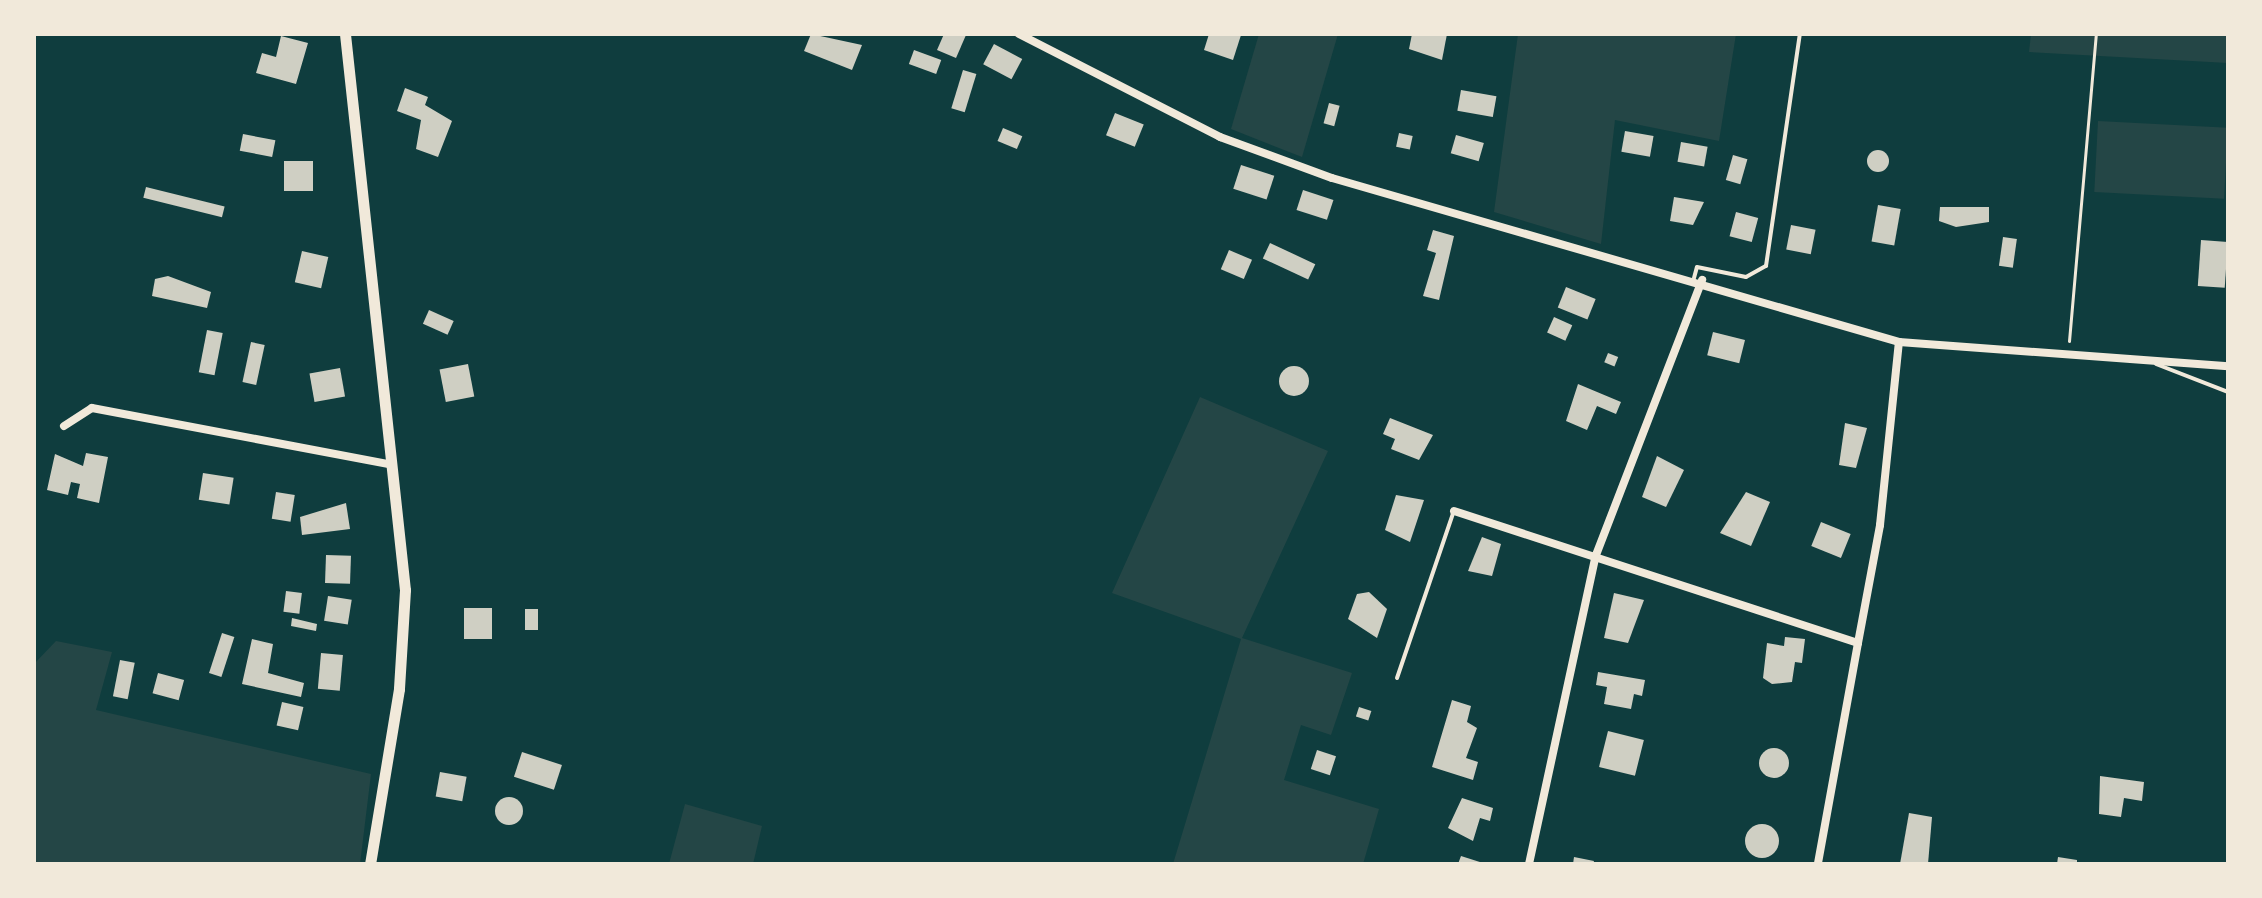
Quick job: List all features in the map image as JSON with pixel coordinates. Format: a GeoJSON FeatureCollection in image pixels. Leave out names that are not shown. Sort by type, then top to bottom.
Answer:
{"type":"FeatureCollection","features":[{"type":"Feature","properties":{"kind":"street"},"geometry":{"type":"LineString","coordinates":[[345,34],[394,465],[403,639],[370,864]]}},
{"type":"Feature","properties":{"kind":"street"},"geometry":{"type":"LineString","coordinates":[[1019,34],[1220,137],[1332,178],[1698,279],[1899,342],[2228,366]]}},
{"type":"Feature","properties":{"kind":"street"},"geometry":{"type":"LineString","coordinates":[[1529,864],[1596,555],[1698,279]]}},
{"type":"Feature","properties":{"kind":"street"},"geometry":{"type":"LineString","coordinates":[[1818,864],[1880,525],[1899,342]]}},
{"type":"Feature","properties":{"kind":"street"},"geometry":{"type":"LineString","coordinates":[[64,426],[92,408],[394,465]]}},
{"type":"Feature","properties":{"kind":"street"},"geometry":{"type":"LineString","coordinates":[[1454,511],[1858,643]]}},
{"type":"Feature","properties":{"kind":"lane"},"geometry":{"type":"LineString","coordinates":[[1698,279],[1697,267],[1746,277],[1766,266],[1800,34]]}},
{"type":"Feature","properties":{"kind":"lane"},"geometry":{"type":"LineString","coordinates":[[2147,360],[2228,392]]}},
{"type":"Feature","properties":{"kind":"lane"},"geometry":{"type":"LineString","coordinates":[[1397,678],[1454,511]]}},
{"type":"Feature","properties":{"kind":"path"},"geometry":{"type":"LineString","coordinates":[[2067,353],[2096,34]]}},
{"type":"Feature","properties":{"kind":"shaded area"},"geometry":{"type":"Polygon","coordinates":[[[1259,34],[1338,34],[1302,157],[1231,129],[1259,34]]]}},
{"type":"Feature","properties":{"kind":"shaded area"},"geometry":{"type":"Polygon","coordinates":[[[1518,34],[1736,34],[1719,141],[1615,120],[1601,244],[1494,212],[1518,34]]]}},
{"type":"Feature","properties":{"kind":"shaded area"},"geometry":{"type":"Polygon","coordinates":[[[2031,34],[2228,34],[2228,63],[2029,52],[2031,34]]]}},
{"type":"Feature","properties":{"kind":"shaded area"},"geometry":{"type":"Polygon","coordinates":[[[2098,121],[2228,128],[2224,199],[2094,192],[2098,121]]]}},
{"type":"Feature","properties":{"kind":"shaded area"},"geometry":{"type":"Polygon","coordinates":[[[1200,397],[1328,451],[1242,638],[1352,673],[1331,735],[1301,725],[1284,780],[1379,809],[1363,864],[1173,864],[1241,639],[1112,593],[1200,397]]]}},
{"type":"Feature","properties":{"kind":"shaded area"},"geometry":{"type":"Polygon","coordinates":[[[56,641],[112,652],[96,710],[371,774],[360,864],[34,864],[34,664],[56,641]]]}},
{"type":"Feature","properties":{"kind":"shaded area"},"geometry":{"type":"Polygon","coordinates":[[[685,804],[762,826],[753,864],[669,864],[685,804]]]}},
{"type":"Feature","properties":{"kind":"building"},"geometry":{"type":"Polygon","coordinates":[[[811,34],[862,45],[852,70],[804,51],[811,34]]]}},
{"type":"Feature","properties":{"kind":"building"},"geometry":{"type":"Polygon","coordinates":[[[944,34],[966,35],[956,58],[937,50],[944,34]]]}},
{"type":"Feature","properties":{"kind":"building"},"geometry":{"type":"Polygon","coordinates":[[[1209,34],[1241,35],[1233,60],[1204,50],[1209,34]]]}},
{"type":"Feature","properties":{"kind":"building"},"geometry":{"type":"Polygon","coordinates":[[[1412,34],[1447,34],[1442,60],[1409,49],[1412,34]]]}},
{"type":"Feature","properties":{"kind":"building"},"geometry":{"type":"Polygon","coordinates":[[[281,36],[308,43],[296,84],[256,73],[262,53],[276,57],[281,36]]]}},
{"type":"Feature","properties":{"kind":"building"},"geometry":{"type":"Polygon","coordinates":[[[994,44],[1022,59],[1011,79],[983,64],[994,44]]]}},
{"type":"Feature","properties":{"kind":"building"},"geometry":{"type":"Polygon","coordinates":[[[914,50],[941,60],[936,74],[909,64],[914,50]]]}},
{"type":"Feature","properties":{"kind":"building"},"geometry":{"type":"Polygon","coordinates":[[[963,70],[976,74],[965,112],[951,108],[963,70]]]}},
{"type":"Feature","properties":{"kind":"building"},"geometry":{"type":"Polygon","coordinates":[[[405,88],[428,97],[425,105],[452,121],[438,157],[416,149],[421,120],[397,111],[405,88]]]}},
{"type":"Feature","properties":{"kind":"building"},"geometry":{"type":"Polygon","coordinates":[[[1461,90],[1496,96],[1493,117],[1457,111],[1461,90]]]}},
{"type":"Feature","properties":{"kind":"building"},"geometry":{"type":"Polygon","coordinates":[[[1329,103],[1340,106],[1334,126],[1324,123],[1329,103]]]}},
{"type":"Feature","properties":{"kind":"building"},"geometry":{"type":"Polygon","coordinates":[[[1115,113],[1144,125],[1135,147],[1106,135],[1115,113]]]}},
{"type":"Feature","properties":{"kind":"building"},"geometry":{"type":"Polygon","coordinates":[[[1003,128],[1022,136],[1017,149],[998,141],[1003,128]]]}},
{"type":"Feature","properties":{"kind":"building"},"geometry":{"type":"Polygon","coordinates":[[[1625,131],[1654,136],[1650,157],[1621,152],[1625,131]]]}},
{"type":"Feature","properties":{"kind":"building"},"geometry":{"type":"Polygon","coordinates":[[[1399,133],[1413,136],[1410,150],[1396,147],[1399,133]]]}},
{"type":"Feature","properties":{"kind":"building"},"geometry":{"type":"Polygon","coordinates":[[[243,134],[275,140],[272,157],[240,151],[243,134]]]}},
{"type":"Feature","properties":{"kind":"building"},"geometry":{"type":"Polygon","coordinates":[[[1456,135],[1484,143],[1479,161],[1451,153],[1456,135]]]}},
{"type":"Feature","properties":{"kind":"building"},"geometry":{"type":"Polygon","coordinates":[[[1681,142],[1708,147],[1704,166],[1678,162],[1681,142]]]}},
{"type":"Feature","properties":{"kind":"building"},"geometry":{"type":"Polygon","coordinates":[[[1874,150],[1882,150],[1889,161],[1882,172],[1874,172],[1867,165],[1867,157],[1874,150]]]}},
{"type":"Feature","properties":{"kind":"building"},"geometry":{"type":"Polygon","coordinates":[[[1733,155],[1747,159],[1740,184],[1726,180],[1733,155]]]}},
{"type":"Feature","properties":{"kind":"building"},"geometry":{"type":"Polygon","coordinates":[[[284,161],[313,161],[313,191],[284,191],[284,161]]]}},
{"type":"Feature","properties":{"kind":"building"},"geometry":{"type":"Polygon","coordinates":[[[1241,165],[1274,176],[1267,200],[1233,189],[1241,165]]]}},
{"type":"Feature","properties":{"kind":"building"},"geometry":{"type":"Polygon","coordinates":[[[146,187],[225,207],[222,217],[143,198],[146,187]]]}},
{"type":"Feature","properties":{"kind":"building"},"geometry":{"type":"Polygon","coordinates":[[[1303,190],[1333,200],[1327,220],[1297,210],[1303,190]]]}},
{"type":"Feature","properties":{"kind":"building"},"geometry":{"type":"Polygon","coordinates":[[[1674,197],[1704,202],[1693,225],[1670,221],[1674,197]]]}},
{"type":"Feature","properties":{"kind":"building"},"geometry":{"type":"Polygon","coordinates":[[[1878,205],[1901,209],[1894,245],[1872,241],[1878,205]]]}},
{"type":"Feature","properties":{"kind":"building"},"geometry":{"type":"Polygon","coordinates":[[[1940,207],[1989,207],[1989,222],[1956,227],[1939,221],[1940,207]]]}},
{"type":"Feature","properties":{"kind":"building"},"geometry":{"type":"Polygon","coordinates":[[[1736,212],[1758,218],[1752,242],[1730,236],[1736,212]]]}},
{"type":"Feature","properties":{"kind":"building"},"geometry":{"type":"Polygon","coordinates":[[[1791,225],[1816,230],[1811,254],[1786,250],[1791,225]]]}},
{"type":"Feature","properties":{"kind":"building"},"geometry":{"type":"Polygon","coordinates":[[[1433,230],[1454,236],[1439,300],[1423,296],[1436,253],[1427,250],[1433,230]]]}},
{"type":"Feature","properties":{"kind":"building"},"geometry":{"type":"Polygon","coordinates":[[[2003,237],[2017,239],[2013,268],[1999,266],[2003,237]]]}},
{"type":"Feature","properties":{"kind":"building"},"geometry":{"type":"Polygon","coordinates":[[[2201,240],[2228,242],[2225,288],[2198,286],[2201,240]]]}},
{"type":"Feature","properties":{"kind":"building"},"geometry":{"type":"Polygon","coordinates":[[[1270,243],[1315,264],[1308,280],[1263,258],[1270,243]]]}},
{"type":"Feature","properties":{"kind":"building"},"geometry":{"type":"Polygon","coordinates":[[[1229,250],[1252,260],[1244,279],[1221,269],[1229,250]]]}},
{"type":"Feature","properties":{"kind":"building"},"geometry":{"type":"Polygon","coordinates":[[[302,251],[328,257],[321,288],[295,282],[302,251]]]}},
{"type":"Feature","properties":{"kind":"building"},"geometry":{"type":"Polygon","coordinates":[[[168,276],[211,292],[207,308],[152,296],[155,279],[168,276]]]}},
{"type":"Feature","properties":{"kind":"building"},"geometry":{"type":"Polygon","coordinates":[[[1566,287],[1596,299],[1587,319],[1558,307],[1566,287]]]}},
{"type":"Feature","properties":{"kind":"building"},"geometry":{"type":"Polygon","coordinates":[[[429,310],[454,321],[448,335],[423,324],[429,310]]]}},
{"type":"Feature","properties":{"kind":"building"},"geometry":{"type":"Polygon","coordinates":[[[1554,317],[1572,325],[1565,341],[1547,333],[1554,317]]]}},
{"type":"Feature","properties":{"kind":"building"},"geometry":{"type":"Polygon","coordinates":[[[207,330],[223,333],[215,375],[199,372],[207,330]]]}},
{"type":"Feature","properties":{"kind":"building"},"geometry":{"type":"Polygon","coordinates":[[[1713,332],[1745,340],[1739,363],[1707,355],[1713,332]]]}},
{"type":"Feature","properties":{"kind":"building"},"geometry":{"type":"Polygon","coordinates":[[[251,342],[265,345],[256,385],[242,382],[251,342]]]}},
{"type":"Feature","properties":{"kind":"building"},"geometry":{"type":"Polygon","coordinates":[[[1608,353],[1618,357],[1614,366],[1604,362],[1608,353]]]}},
{"type":"Feature","properties":{"kind":"building"},"geometry":{"type":"Polygon","coordinates":[[[468,364],[474,396],[446,402],[440,370],[468,364]]]}},
{"type":"Feature","properties":{"kind":"building"},"geometry":{"type":"Polygon","coordinates":[[[1294,366],[1305,370],[1309,381],[1305,392],[1294,396],[1283,392],[1279,381],[1283,370],[1294,366]]]}},
{"type":"Feature","properties":{"kind":"building"},"geometry":{"type":"Polygon","coordinates":[[[340,368],[345,397],[315,402],[309,373],[340,368]]]}},
{"type":"Feature","properties":{"kind":"building"},"geometry":{"type":"Polygon","coordinates":[[[1578,384],[1621,402],[1616,414],[1597,406],[1587,430],[1566,421],[1578,384]]]}},
{"type":"Feature","properties":{"kind":"building"},"geometry":{"type":"Polygon","coordinates":[[[1390,418],[1433,435],[1419,460],[1391,449],[1395,439],[1383,434],[1390,418]]]}},
{"type":"Feature","properties":{"kind":"building"},"geometry":{"type":"Polygon","coordinates":[[[1845,423],[1867,428],[1856,468],[1839,465],[1845,423]]]}},
{"type":"Feature","properties":{"kind":"building"},"geometry":{"type":"Polygon","coordinates":[[[86,453],[108,457],[99,503],[77,498],[80,484],[71,482],[68,495],[47,490],[55,454],[83,466],[86,453]]]}},
{"type":"Feature","properties":{"kind":"building"},"geometry":{"type":"Polygon","coordinates":[[[1657,456],[1684,470],[1666,507],[1642,497],[1657,456]]]}},
{"type":"Feature","properties":{"kind":"building"},"geometry":{"type":"Polygon","coordinates":[[[203,473],[234,478],[229,505],[199,500],[203,473]]]}},
{"type":"Feature","properties":{"kind":"building"},"geometry":{"type":"Polygon","coordinates":[[[276,492],[295,495],[291,522],[272,519],[276,492]]]}},
{"type":"Feature","properties":{"kind":"building"},"geometry":{"type":"Polygon","coordinates":[[[1746,492],[1770,502],[1751,546],[1720,533],[1746,492]]]}},
{"type":"Feature","properties":{"kind":"building"},"geometry":{"type":"Polygon","coordinates":[[[1396,495],[1424,500],[1410,542],[1385,530],[1396,495]]]}},
{"type":"Feature","properties":{"kind":"building"},"geometry":{"type":"Polygon","coordinates":[[[346,503],[350,529],[302,535],[300,517],[346,503]]]}},
{"type":"Feature","properties":{"kind":"building"},"geometry":{"type":"Polygon","coordinates":[[[1821,522],[1851,534],[1841,558],[1811,546],[1821,522]]]}},
{"type":"Feature","properties":{"kind":"building"},"geometry":{"type":"Polygon","coordinates":[[[1482,537],[1501,544],[1492,576],[1468,571],[1482,537]]]}},
{"type":"Feature","properties":{"kind":"building"},"geometry":{"type":"Polygon","coordinates":[[[326,555],[351,556],[350,584],[325,583],[326,555]]]}},
{"type":"Feature","properties":{"kind":"building"},"geometry":{"type":"Polygon","coordinates":[[[286,591],[302,593],[299,614],[283,612],[286,591]]]}},
{"type":"Feature","properties":{"kind":"building"},"geometry":{"type":"Polygon","coordinates":[[[1369,592],[1387,609],[1377,638],[1348,619],[1357,594],[1369,592]]]}},
{"type":"Feature","properties":{"kind":"building"},"geometry":{"type":"Polygon","coordinates":[[[1614,593],[1644,600],[1628,643],[1604,638],[1614,593]]]}},
{"type":"Feature","properties":{"kind":"building"},"geometry":{"type":"Polygon","coordinates":[[[328,596],[352,600],[348,624],[324,621],[328,596]]]}},
{"type":"Feature","properties":{"kind":"building"},"geometry":{"type":"Polygon","coordinates":[[[464,608],[492,608],[492,639],[464,639],[464,608]]]}},
{"type":"Feature","properties":{"kind":"building"},"geometry":{"type":"Polygon","coordinates":[[[525,609],[538,609],[538,630],[525,630],[525,609]]]}},
{"type":"Feature","properties":{"kind":"building"},"geometry":{"type":"Polygon","coordinates":[[[292,618],[317,624],[316,631],[291,626],[292,618]]]}},
{"type":"Feature","properties":{"kind":"building"},"geometry":{"type":"Polygon","coordinates":[[[222,633],[234,637],[221,677],[209,673],[222,633]]]}},
{"type":"Feature","properties":{"kind":"building"},"geometry":{"type":"Polygon","coordinates":[[[1785,637],[1805,639],[1802,663],[1795,662],[1792,682],[1772,684],[1763,678],[1767,643],[1784,646],[1785,637]]]}},
{"type":"Feature","properties":{"kind":"building"},"geometry":{"type":"Polygon","coordinates":[[[252,639],[273,644],[268,673],[304,683],[301,697],[242,684],[252,639]]]}},
{"type":"Feature","properties":{"kind":"building"},"geometry":{"type":"Polygon","coordinates":[[[321,653],[343,655],[340,691],[318,689],[321,653]]]}},
{"type":"Feature","properties":{"kind":"building"},"geometry":{"type":"Polygon","coordinates":[[[120,660],[135,663],[128,699],[113,696],[120,660]]]}},
{"type":"Feature","properties":{"kind":"building"},"geometry":{"type":"Polygon","coordinates":[[[1598,672],[1645,680],[1642,696],[1634,694],[1631,709],[1604,704],[1607,687],[1596,685],[1598,672]]]}},
{"type":"Feature","properties":{"kind":"building"},"geometry":{"type":"Polygon","coordinates":[[[158,673],[184,680],[179,700],[153,693],[158,673]]]}},
{"type":"Feature","properties":{"kind":"building"},"geometry":{"type":"Polygon","coordinates":[[[1452,700],[1471,706],[1467,722],[1477,728],[1466,758],[1478,762],[1473,780],[1432,767],[1452,700]]]}},
{"type":"Feature","properties":{"kind":"building"},"geometry":{"type":"Polygon","coordinates":[[[282,702],[303,707],[298,730],[277,725],[282,702]]]}},
{"type":"Feature","properties":{"kind":"building"},"geometry":{"type":"Polygon","coordinates":[[[1359,707],[1371,711],[1368,721],[1356,717],[1359,707]]]}},
{"type":"Feature","properties":{"kind":"building"},"geometry":{"type":"Polygon","coordinates":[[[1608,731],[1644,740],[1635,776],[1599,767],[1608,731]]]}},
{"type":"Feature","properties":{"kind":"building"},"geometry":{"type":"Polygon","coordinates":[[[1774,748],[1780,749],[1788,757],[1788,769],[1780,777],[1774,778],[1768,777],[1760,769],[1759,763],[1760,757],[1768,749],[1774,748]]]}},
{"type":"Feature","properties":{"kind":"building"},"geometry":{"type":"Polygon","coordinates":[[[1317,750],[1336,756],[1330,775],[1311,769],[1317,750]]]}},
{"type":"Feature","properties":{"kind":"building"},"geometry":{"type":"Polygon","coordinates":[[[522,752],[562,765],[554,790],[514,777],[522,752]]]}},
{"type":"Feature","properties":{"kind":"building"},"geometry":{"type":"Polygon","coordinates":[[[440,772],[467,777],[462,801],[436,797],[440,772]]]}},
{"type":"Feature","properties":{"kind":"building"},"geometry":{"type":"Polygon","coordinates":[[[2100,776],[2144,782],[2142,801],[2124,798],[2121,817],[2099,814],[2100,776]]]}},
{"type":"Feature","properties":{"kind":"building"},"geometry":{"type":"Polygon","coordinates":[[[509,797],[519,801],[523,811],[519,821],[509,825],[499,821],[495,811],[499,801],[509,797]]]}},
{"type":"Feature","properties":{"kind":"building"},"geometry":{"type":"Polygon","coordinates":[[[1462,798],[1493,808],[1490,821],[1480,818],[1473,841],[1448,828],[1462,798]]]}},
{"type":"Feature","properties":{"kind":"building"},"geometry":{"type":"Polygon","coordinates":[[[1909,813],[1932,817],[1928,864],[1900,864],[1909,813]]]}},
{"type":"Feature","properties":{"kind":"building"},"geometry":{"type":"Polygon","coordinates":[[[1762,824],[1774,829],[1779,841],[1774,853],[1762,858],[1750,853],[1745,841],[1750,829],[1762,824]]]}},
{"type":"Feature","properties":{"kind":"building"},"geometry":{"type":"Polygon","coordinates":[[[1461,856],[1483,863],[1483,864],[1458,864],[1461,856]]]}},
{"type":"Feature","properties":{"kind":"building"},"geometry":{"type":"Polygon","coordinates":[[[1574,857],[1594,861],[1593,864],[1573,864],[1574,857]]]}},
{"type":"Feature","properties":{"kind":"building"},"geometry":{"type":"Polygon","coordinates":[[[2058,857],[2077,860],[2077,864],[2057,864],[2058,857]]]}}]}
